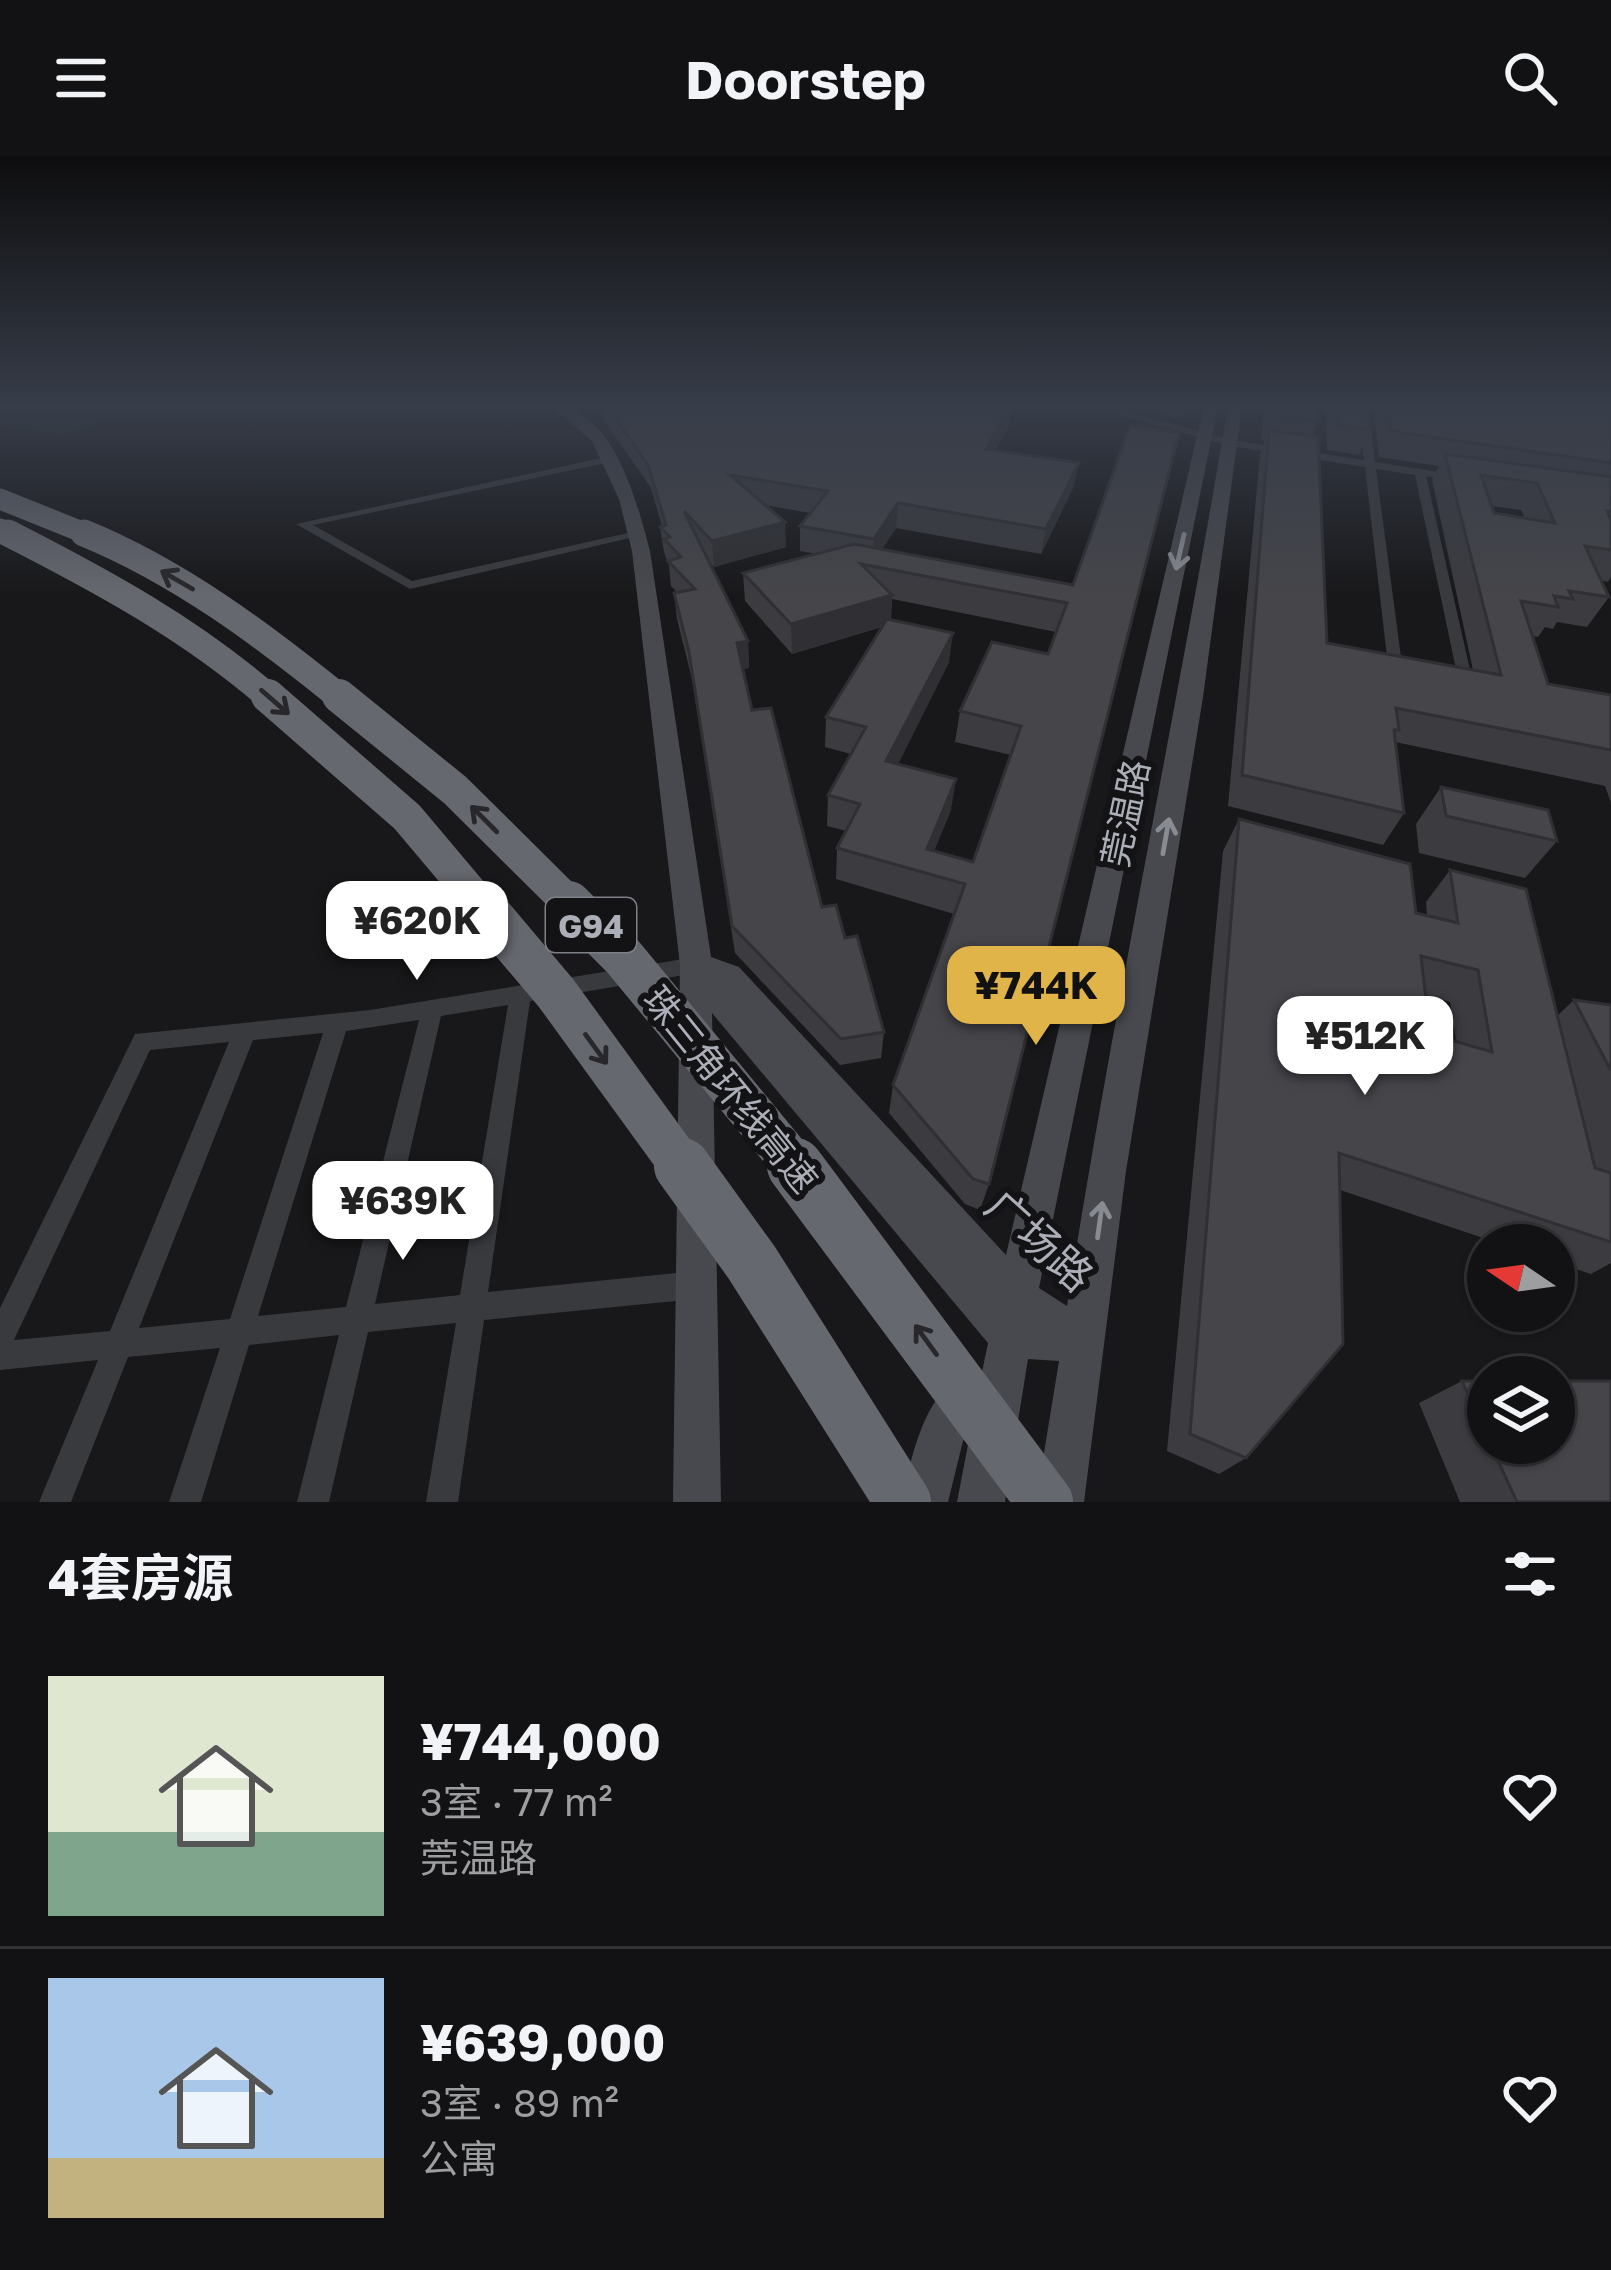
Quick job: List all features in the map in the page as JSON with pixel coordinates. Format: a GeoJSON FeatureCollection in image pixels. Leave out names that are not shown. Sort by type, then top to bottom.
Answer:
{"type":"FeatureCollection","features":[{"type":"Feature","properties":{"kind":"highway","name":"珠三角环线高速"},"geometry":{"type":"LineString","coordinates":[[0,499],[92,536],[179,580],[282,650],[455,790],[624,958],[669,1012],[833,1212],[1045,1502]]}},
{"type":"Feature","properties":{"kind":"highway","name":"G94"},"geometry":{"type":"LineString","coordinates":[[0,529],[135,598],[236,668],[407,817],[556,993],[752,1263],[903,1502]]}},
{"type":"Feature","properties":{"kind":"main road","name":"广场路"},"geometry":{"type":"LineString","coordinates":[[614,469],[637,535],[696,965],[697,1502]]}},
{"type":"Feature","properties":{"kind":"main road","name":"莞温路"},"geometry":{"type":"LineString","coordinates":[[981,1502],[1014,1317],[1211,469]]}},
{"type":"Feature","properties":{"kind":"main road","name":"莞温路"},"geometry":{"type":"LineString","coordinates":[[1060,1502],[1214,469]]}},
{"type":"Feature","properties":{"kind":"main road","name":"广场路"},"geometry":{"type":"LineString","coordinates":[[696,965],[711,989],[1014,1317],[1083,1341]]}},
{"type":"Feature","properties":{"kind":"main road"},"geometry":{"type":"LineString","coordinates":[[924,1502],[943,1431],[1014,1317]]}},
{"type":"Feature","properties":{"kind":"street"},"geometry":{"type":"LineString","coordinates":[[564,469],[302,524],[410,585],[637,535]]}},
{"type":"Feature","properties":{"kind":"street"},"geometry":{"type":"LineString","coordinates":[[1316,469],[1316,481]]}},
{"type":"Feature","properties":{"kind":"street"},"geometry":{"type":"LineString","coordinates":[[1372,469],[1394,657]]}},
{"type":"Feature","properties":{"kind":"street"},"geometry":{"type":"LineString","coordinates":[[1395,469],[1463,478]]}},
{"type":"Feature","properties":{"kind":"street"},"geometry":{"type":"LineString","coordinates":[[1420,472],[1464,674]]}},
{"type":"Feature","properties":{"kind":"street"},"geometry":{"type":"LineString","coordinates":[[0,1338],[143,1041],[432,1010],[696,965]]}},
{"type":"Feature","properties":{"kind":"street"},"geometry":{"type":"LineString","coordinates":[[442,1502],[520,997]]}},
{"type":"Feature","properties":{"kind":"street"},"geometry":{"type":"LineString","coordinates":[[313,1502],[432,1010]]}},
{"type":"Feature","properties":{"kind":"street"},"geometry":{"type":"LineString","coordinates":[[185,1502],[338,1022]]}},
{"type":"Feature","properties":{"kind":"street"},"geometry":{"type":"LineString","coordinates":[[55,1502],[245,1031]]}},
{"type":"Feature","properties":{"kind":"street"},"geometry":{"type":"LineString","coordinates":[[0,1356],[696,1285]]}},
{"type":"Feature","properties":{"kind":"building"},"geometry":{"type":"Polygon","coordinates":[[[649,469],[1076,469],[1046,529],[898,503],[874,539],[800,526],[828,491],[730,475],[785,522],[712,541],[684,511],[748,641],[737,643],[752,710],[771,708],[822,907],[836,905],[845,938],[857,936],[884,1032],[841,1039],[732,926],[689,652],[674,593],[695,589],[668,561],[681,557],[664,539],[670,537],[660,527],[666,525],[649,469]]]}},
{"type":"Feature","properties":{"kind":"building"},"geometry":{"type":"Polygon","coordinates":[[[1115,469],[1170,469],[989,1184],[973,1179],[893,1085],[965,884],[837,848],[860,804],[828,795],[866,727],[826,717],[887,619],[953,633],[886,761],[956,779],[927,849],[973,862],[1021,726],[960,711],[992,642],[1048,654],[1067,603],[861,564],[892,595],[791,624],[743,573],[854,544],[1073,585],[1115,469]]]}},
{"type":"Feature","properties":{"kind":"building"},"geometry":{"type":"Polygon","coordinates":[[[1266,469],[1319,469],[1327,643],[1501,675],[1449,469],[1552,469],[1611,477],[1611,512],[1607,511],[1611,550],[1585,546],[1609,597],[1569,591],[1573,599],[1554,596],[1558,607],[1521,601],[1548,684],[1611,695],[1611,750],[1396,708],[1399,730],[1394,730],[1404,813],[1242,775],[1266,469]],[[1481,475],[1494,513],[1555,523],[1537,483],[1481,475]]]}},
{"type":"Feature","properties":{"kind":"building"},"geometry":{"type":"Polygon","coordinates":[[[1441,787],[1548,810],[1557,841],[1446,816],[1441,787]]]}},
{"type":"Feature","properties":{"kind":"building"},"geometry":{"type":"Polygon","coordinates":[[[1239,819],[1410,864],[1416,913],[1458,923],[1450,870],[1526,889],[1595,1168],[1611,1173],[1611,1242],[1575,1230],[1575,1224],[1556,1224],[1339,1153],[1343,1344],[1246,1458],[1190,1434],[1239,819]],[[1421,956],[1430,1034],[1492,1052],[1478,970],[1421,956]]]}},
{"type":"Feature","properties":{"kind":"building"},"geometry":{"type":"Polygon","coordinates":[[[1574,1000],[1611,1005],[1611,1071],[1574,1000]]]}},
{"type":"Feature","properties":{"kind":"building"},"geometry":{"type":"Polygon","coordinates":[[[1575,1381],[1611,1381],[1611,1502],[1517,1502],[1500,1464],[1575,1464],[1575,1381]]]}}]}
